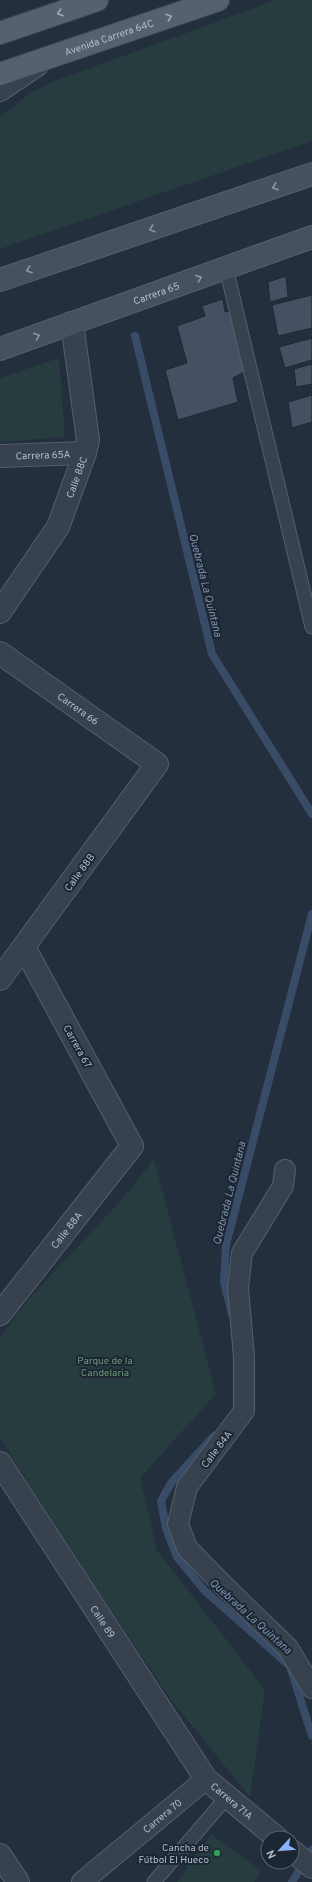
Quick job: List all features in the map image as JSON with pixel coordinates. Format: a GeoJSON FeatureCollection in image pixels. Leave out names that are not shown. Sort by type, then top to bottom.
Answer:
{"type":"FeatureCollection","features":[{"type":"Feature","properties":{"kind":"main road"},"geometry":{"type":"LineString","coordinates":[[0,33],[97,0]]}},
{"type":"Feature","properties":{"kind":"main road","name":"Avenida Carrera 64C"},"geometry":{"type":"LineString","coordinates":[[0,74],[218,0]]}},
{"type":"Feature","properties":{"kind":"main road"},"geometry":{"type":"LineString","coordinates":[[0,280],[312,174]]}},
{"type":"Feature","properties":{"kind":"main road","name":"Carrera 65"},"geometry":{"type":"LineString","coordinates":[[0,349],[312,237]]}},
{"type":"Feature","properties":{"kind":"street"},"geometry":{"type":"LineString","coordinates":[[0,90],[47,59]]}},
{"type":"Feature","properties":{"kind":"street","name":"Calle 88C"},"geometry":{"type":"LineString","coordinates":[[0,612],[58,527],[85,453],[88,440],[72,323]]}},
{"type":"Feature","properties":{"kind":"street","name":"Carrera 65A"},"geometry":{"type":"LineString","coordinates":[[0,456],[85,453]]}},
{"type":"Feature","properties":{"kind":"street","name":"Carrera 66"},"geometry":{"type":"LineString","coordinates":[[0,653],[157,764]]}},
{"type":"Feature","properties":{"kind":"street","name":"Calle 88B"},"geometry":{"type":"LineString","coordinates":[[0,979],[157,764]]}},
{"type":"Feature","properties":{"kind":"street","name":"Carrera 67"},"geometry":{"type":"LineString","coordinates":[[24,947],[132,1146]]}},
{"type":"Feature","properties":{"kind":"street","name":"Calle 88A"},"geometry":{"type":"LineString","coordinates":[[0,1314],[132,1146]]}},
{"type":"Feature","properties":{"kind":"street","name":"Calle 84A"},"geometry":{"type":"LineString","coordinates":[[285,1170],[284,1186],[242,1253],[238,1288],[244,1357],[244,1411],[188,1487],[178,1524],[187,1548],[288,1648],[312,1688]]}},
{"type":"Feature","properties":{"kind":"street","name":"Calle 89"},"geometry":{"type":"LineString","coordinates":[[0,1463],[206,1780]]}},
{"type":"Feature","properties":{"kind":"street","name":"Carrera 71A"},"geometry":{"type":"LineString","coordinates":[[206,1780],[267,1830]]}},
{"type":"Feature","properties":{"kind":"street","name":"Carrera 70"},"geometry":{"type":"LineString","coordinates":[[82,1882],[206,1780]]}},
{"type":"Feature","properties":{"kind":"street"},"geometry":{"type":"LineString","coordinates":[[0,1855],[18,1882]]}},
{"type":"Feature","properties":{"kind":"street"},"geometry":{"type":"LineString","coordinates":[[300,1857],[312,1867]]}},
{"type":"Feature","properties":{"kind":"lane"},"geometry":{"type":"LineString","coordinates":[[226,268],[312,627]]}},
{"type":"Feature","properties":{"kind":"lane"},"geometry":{"type":"LineString","coordinates":[[154,1882],[227,1797]]}},
{"type":"Feature","properties":{"kind":"green space"},"geometry":{"type":"Polygon","coordinates":[[[276,0],[312,0],[312,141],[0,249],[0,117],[30,93],[55,81],[276,0]]]}},
{"type":"Feature","properties":{"kind":"green space"},"geometry":{"type":"Polygon","coordinates":[[[59,358],[65,437],[0,442],[0,378],[59,358]]]}},
{"type":"Feature","properties":{"kind":"green space","name":"Parque de la Candelaria"},"geometry":{"type":"Polygon","coordinates":[[[154,1159],[216,1394],[140,1478],[157,1550],[265,1690],[250,1797],[172,1701],[99,1593],[0,1439],[0,1337],[29,1299],[124,1197],[154,1159]]]}},
{"type":"Feature","properties":{"kind":"green space","name":"Cancha de Fútbol El Hueco"},"geometry":{"type":"Polygon","coordinates":[[[211,1834],[262,1871],[254,1882],[177,1882],[211,1834]]]}},
{"type":"Feature","properties":{"kind":"building"},"geometry":{"type":"Polygon","coordinates":[[[286,276],[288,297],[270,302],[268,282],[286,276]]]}},
{"type":"Feature","properties":{"kind":"building"},"geometry":{"type":"Polygon","coordinates":[[[312,295],[312,328],[278,336],[272,305],[312,295]]]}},
{"type":"Feature","properties":{"kind":"building"},"geometry":{"type":"Polygon","coordinates":[[[223,299],[225,312],[232,311],[246,371],[233,378],[238,402],[178,420],[165,370],[187,363],[177,326],[205,316],[202,306],[223,299]]]}},
{"type":"Feature","properties":{"kind":"building"},"geometry":{"type":"Polygon","coordinates":[[[312,338],[312,360],[285,368],[279,347],[312,338]]]}},
{"type":"Feature","properties":{"kind":"building"},"geometry":{"type":"Polygon","coordinates":[[[312,364],[312,384],[296,387],[294,369],[312,364]]]}},
{"type":"Feature","properties":{"kind":"building"},"geometry":{"type":"Polygon","coordinates":[[[312,395],[312,422],[292,428],[288,402],[312,395]]]}},
{"type":"Feature","properties":{"kind":"waterway","name":"Quebrada La Quintana"},"geometry":{"type":"LineString","coordinates":[[135,336],[212,654],[312,814]]}},
{"type":"Feature","properties":{"kind":"waterway","name":"Quebrada La Quintana"},"geometry":{"type":"LineString","coordinates":[[232,1314],[224,1282],[226,1245],[312,914]]}},
{"type":"Feature","properties":{"kind":"waterway","name":"Quebrada La Quintana"},"geometry":{"type":"LineString","coordinates":[[214,1436],[171,1483],[161,1501],[166,1528],[177,1557],[205,1591],[290,1666],[312,1736]]}},
{"type":"Feature","properties":{"kind":"waterway","name":"Quebrada La Quintana"},"geometry":{"type":"LineString","coordinates":[[292,1882],[312,1850]]}},
{"type":"Feature","properties":{"kind":"place","name":"Cancha de Fútbol El Hueco"},"geometry":{"type":"Point","coordinates":[217,1853]}}]}
